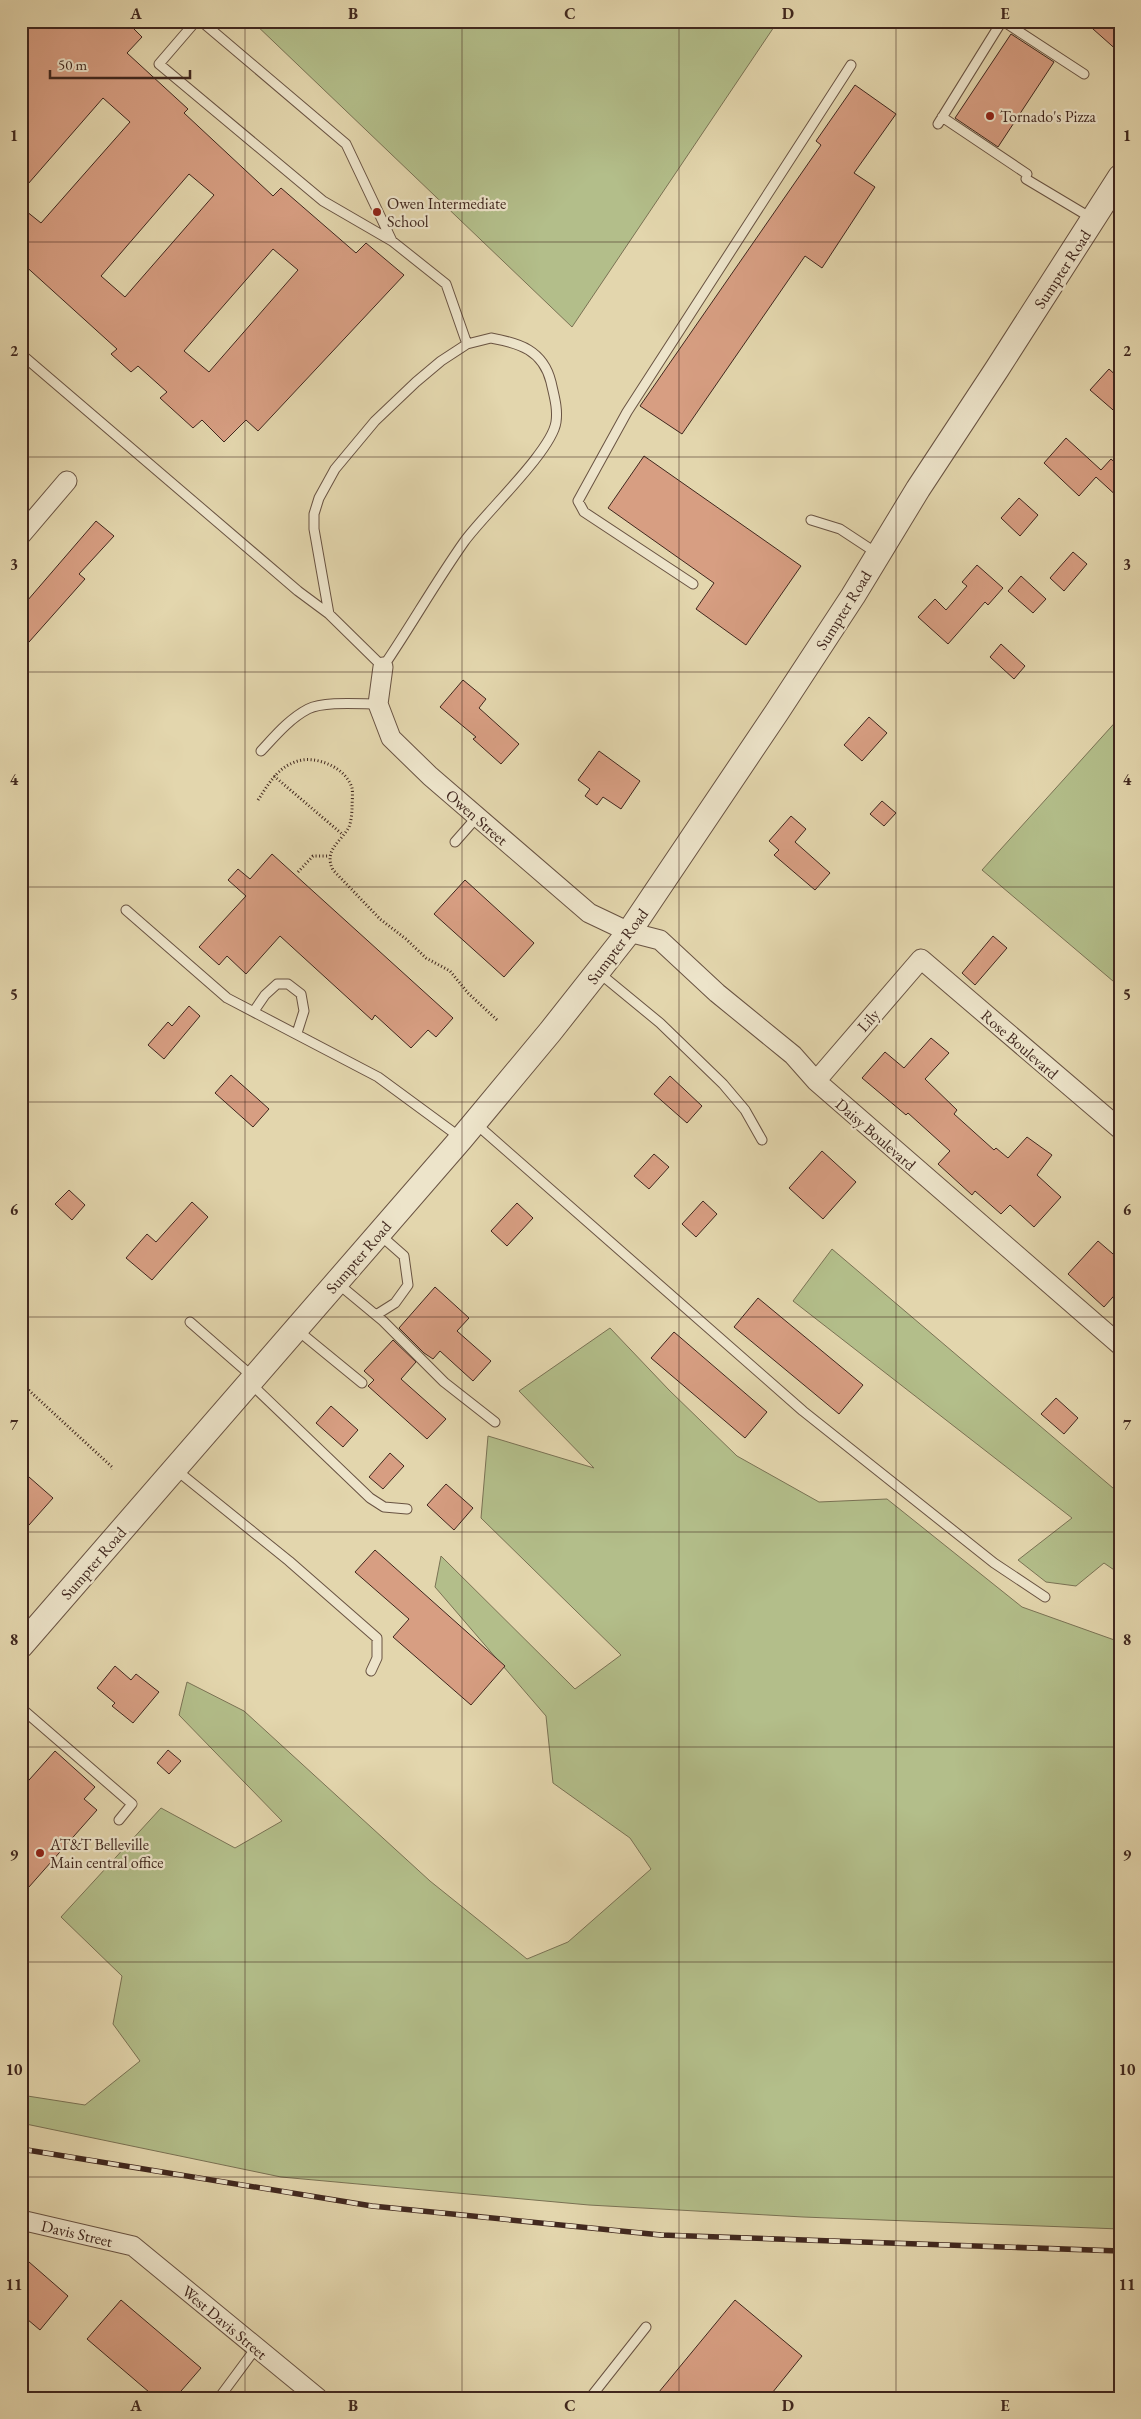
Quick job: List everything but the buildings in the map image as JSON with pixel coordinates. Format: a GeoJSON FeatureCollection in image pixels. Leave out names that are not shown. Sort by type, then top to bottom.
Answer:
{"type":"FeatureCollection","features":[{"type":"Feature","properties":{"kind":"street","name":"Sumpter Road"},"geometry":{"type":"LineString","coordinates":[[21,1646],[468,1131],[629,932],[778,712],[918,489],[1094,220],[1120,177]]}},
{"type":"Feature","properties":{"kind":"street"},"geometry":{"type":"LineString","coordinates":[[21,535],[67,481]]}},
{"type":"Feature","properties":{"kind":"street","name":"Owen Street"},"geometry":{"type":"LineString","coordinates":[[383,667],[378,704],[391,738],[477,817],[589,913],[629,932]]}},
{"type":"Feature","properties":{"kind":"street","name":"Daisy Boulevard"},"geometry":{"type":"LineString","coordinates":[[629,932],[660,940],[717,993],[793,1055],[816,1081],[1120,1345]]}},
{"type":"Feature","properties":{"kind":"street","name":"Lily"},"geometry":{"type":"LineString","coordinates":[[816,1081],[920,959]]}},
{"type":"Feature","properties":{"kind":"street","name":"Rose Boulevard"},"geometry":{"type":"LineString","coordinates":[[920,959],[1120,1129]]}},
{"type":"Feature","properties":{"kind":"street","name":"Davis Street"},"geometry":{"type":"LineString","coordinates":[[21,2220],[133,2246]]}},
{"type":"Feature","properties":{"kind":"street","name":"West Davis Street"},"geometry":{"type":"LineString","coordinates":[[133,2246],[318,2398]]}},
{"type":"Feature","properties":{"kind":"lane"},"geometry":{"type":"LineString","coordinates":[[196,21],[159,64],[323,201],[392,242],[446,284],[467,344]]}},
{"type":"Feature","properties":{"kind":"lane"},"geometry":{"type":"LineString","coordinates":[[200,21],[346,144],[392,242]]}},
{"type":"Feature","properties":{"kind":"lane"},"geometry":{"type":"LineString","coordinates":[[1084,74],[1002,21],[940,120],[1094,220]]}},
{"type":"Feature","properties":{"kind":"lane"},"geometry":{"type":"LineString","coordinates":[[693,584],[584,512],[578,501],[627,412],[851,65]]}},
{"type":"Feature","properties":{"kind":"lane"},"geometry":{"type":"LineString","coordinates":[[21,354],[298,591],[329,614],[383,667],[465,541],[547,443],[556,424],[557,403],[549,375],[539,359],[528,349],[511,341],[491,338],[467,344],[441,361],[375,422],[335,469],[319,498],[314,514],[314,529],[329,614]]}},
{"type":"Feature","properties":{"kind":"lane"},"geometry":{"type":"LineString","coordinates":[[811,520],[840,529],[878,554]]}},
{"type":"Feature","properties":{"kind":"lane"},"geometry":{"type":"LineString","coordinates":[[261,751],[283,728],[309,708],[336,704],[378,704]]}},
{"type":"Feature","properties":{"kind":"lane"},"geometry":{"type":"LineString","coordinates":[[455,842],[477,817]]}},
{"type":"Feature","properties":{"kind":"lane"},"geometry":{"type":"LineString","coordinates":[[126,910],[227,998],[378,1077],[468,1131],[803,1411],[994,1564],[1045,1597]]}},
{"type":"Feature","properties":{"kind":"lane"},"geometry":{"type":"LineString","coordinates":[[598,972],[660,1023],[723,1084],[745,1110],[762,1140]]}},
{"type":"Feature","properties":{"kind":"lane"},"geometry":{"type":"LineString","coordinates":[[254,1011],[265,995],[277,984],[288,984],[301,994],[304,1011],[297,1033]]}},
{"type":"Feature","properties":{"kind":"lane"},"geometry":{"type":"LineString","coordinates":[[376,1315],[396,1303],[408,1285],[404,1256],[379,1233]]}},
{"type":"Feature","properties":{"kind":"lane"},"geometry":{"type":"LineString","coordinates":[[336,1282],[376,1315],[444,1382],[495,1422]]}},
{"type":"Feature","properties":{"kind":"lane"},"geometry":{"type":"LineString","coordinates":[[190,1322],[370,1498],[384,1507],[407,1509]]}},
{"type":"Feature","properties":{"kind":"lane"},"geometry":{"type":"LineString","coordinates":[[296,1328],[362,1383]]}},
{"type":"Feature","properties":{"kind":"lane"},"geometry":{"type":"LineString","coordinates":[[174,1469],[289,1561],[377,1638],[377,1658],[371,1671]]}},
{"type":"Feature","properties":{"kind":"lane"},"geometry":{"type":"LineString","coordinates":[[21,1708],[132,1804],[119,1820]]}},
{"type":"Feature","properties":{"kind":"lane"},"geometry":{"type":"LineString","coordinates":[[590,2398],[646,2327]]}},
{"type":"Feature","properties":{"kind":"lane"},"geometry":{"type":"LineString","coordinates":[[219,2398],[256,2348]]}},
{"type":"Feature","properties":{"kind":"path"},"geometry":{"type":"LineString","coordinates":[[258,800],[274,776],[296,761],[312,759],[336,767],[352,788],[352,809],[349,827],[342,834],[329,856],[329,862],[333,870],[380,920],[406,939],[426,958],[450,971],[468,993],[497,1020]]}},
{"type":"Feature","properties":{"kind":"path"},"geometry":{"type":"LineString","coordinates":[[274,776],[342,834]]}},
{"type":"Feature","properties":{"kind":"path"},"geometry":{"type":"LineString","coordinates":[[298,872],[313,856],[329,856]]}},
{"type":"Feature","properties":{"kind":"path"},"geometry":{"type":"LineString","coordinates":[[21,1383],[112,1467],[111,1469]]}},
{"type":"Feature","properties":{"kind":"green space"},"geometry":{"type":"Polygon","coordinates":[[[252,21],[778,21],[572,327],[252,21]]]}},
{"type":"Feature","properties":{"kind":"green space"},"geometry":{"type":"Polygon","coordinates":[[[1120,717],[1120,987],[982,870],[1120,717]]]}},
{"type":"Feature","properties":{"kind":"green space"},"geometry":{"type":"Polygon","coordinates":[[[832,1249],[1120,1494],[1120,1574],[1104,1563],[1076,1586],[1046,1582],[1018,1560],[1072,1518],[793,1301],[832,1249]]]}},
{"type":"Feature","properties":{"kind":"green space"},"geometry":{"type":"Polygon","coordinates":[[[610,1328],[669,1390],[737,1456],[819,1502],[887,1499],[1022,1607],[1120,1642],[1120,2229],[803,2217],[589,2205],[281,2177],[21,2123],[21,2095],[85,2105],[140,2061],[113,2024],[122,1976],[61,1917],[161,1808],[235,1848],[282,1821],[179,1715],[187,1682],[244,1711],[430,1881],[527,1959],[568,1942],[651,1869],[630,1838],[553,1783],[546,1716],[435,1587],[441,1556],[575,1689],[621,1655],[481,1518],[488,1436],[594,1468],[519,1391],[610,1328]]]}},
{"type":"Feature","properties":{"kind":"railway"},"geometry":{"type":"LineString","coordinates":[[21,2149],[372,2206],[661,2235],[1120,2251]]}},
{"type":"Feature","properties":{"kind":"place","name":"Tornado's Pizza"},"geometry":{"type":"Point","coordinates":[990,116]}},
{"type":"Feature","properties":{"kind":"place","name":"Owen Intermediate School"},"geometry":{"type":"Point","coordinates":[377,212]}},
{"type":"Feature","properties":{"kind":"place","name":"AT&T Belleville Main central office"},"geometry":{"type":"Point","coordinates":[40,1853]}}]}
